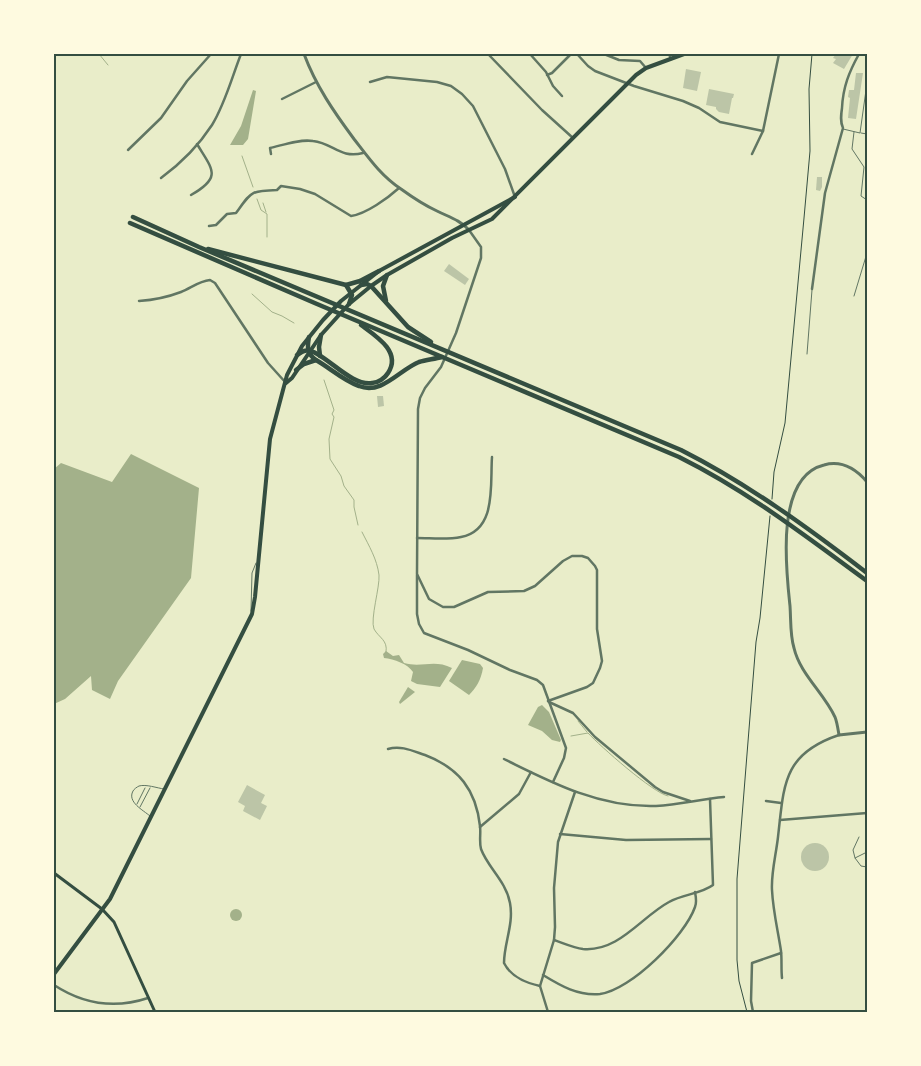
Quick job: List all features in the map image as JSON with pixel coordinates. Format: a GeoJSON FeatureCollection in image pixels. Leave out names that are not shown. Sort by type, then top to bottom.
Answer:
{"type":"FeatureCollection","features":[{"type":"Feature","properties":{"kind":"highway"},"geometry":{"type":"LineString","coordinates":[[133,217],[323,300],[650,437],[710,465],[799,521],[867,573]]}},
{"type":"Feature","properties":{"kind":"highway"},"geometry":{"type":"LineString","coordinates":[[130,223],[663,450],[709,472],[739,489],[867,581]]}},
{"type":"Feature","properties":{"kind":"highway"},"geometry":{"type":"LineString","coordinates":[[199,247],[346,285],[360,282],[379,271]]}},
{"type":"Feature","properties":{"kind":"highway"},"geometry":{"type":"LineString","coordinates":[[387,275],[383,286],[388,305]]}},
{"type":"Feature","properties":{"kind":"highway"},"geometry":{"type":"LineString","coordinates":[[361,285],[367,284],[370,286],[412,330],[444,351]]}},
{"type":"Feature","properties":{"kind":"highway"},"geometry":{"type":"LineString","coordinates":[[346,285],[352,295],[349,304]]}},
{"type":"Feature","properties":{"kind":"highway"},"geometry":{"type":"LineString","coordinates":[[297,355],[308,351],[320,356],[360,382],[370,384],[384,378],[391,367],[392,360],[388,348],[375,335],[354,320]]}},
{"type":"Feature","properties":{"kind":"highway"},"geometry":{"type":"LineString","coordinates":[[320,335],[318,347],[320,356]]}},
{"type":"Feature","properties":{"kind":"highway"},"geometry":{"type":"LineString","coordinates":[[309,337],[307,346],[310,356],[350,382],[368,388],[385,383],[418,362],[442,357]]}},
{"type":"Feature","properties":{"kind":"highway"},"geometry":{"type":"LineString","coordinates":[[296,370],[304,364],[316,360]]}},
{"type":"Feature","properties":{"kind":"main road"},"geometry":{"type":"LineString","coordinates":[[286,383],[292,378],[320,335],[349,304],[370,286],[452,238],[492,219],[628,83],[646,68],[670,56],[684,54]]}},
{"type":"Feature","properties":{"kind":"main road"},"geometry":{"type":"LineString","coordinates":[[54,974],[110,899],[252,614],[270,439],[287,375],[297,355],[309,337],[332,311],[351,292],[379,271],[515,196]]}},
{"type":"Feature","properties":{"kind":"main road"},"geometry":{"type":"LineString","coordinates":[[54,873],[102,909],[114,922],[155,1012]]}},
{"type":"Feature","properties":{"kind":"street"},"geometry":{"type":"LineString","coordinates":[[128,150],[161,118],[187,81],[211,54]]}},
{"type":"Feature","properties":{"kind":"street"},"geometry":{"type":"LineString","coordinates":[[161,178],[197,144],[215,118],[241,54]]}},
{"type":"Feature","properties":{"kind":"street"},"geometry":{"type":"LineString","coordinates":[[304,54],[316,82],[331,108],[363,153],[381,173],[399,188],[434,210],[464,224],[481,247],[481,258],[456,333],[441,367],[425,388],[420,398],[418,409],[418,624],[422,631],[429,636],[468,650],[540,682],[544,688],[566,748],[564,758],[553,782]]}},
{"type":"Feature","properties":{"kind":"street"},"geometry":{"type":"LineString","coordinates":[[488,54],[542,110],[573,138]]}},
{"type":"Feature","properties":{"kind":"street"},"geometry":{"type":"LineString","coordinates":[[530,54],[548,75],[553,86],[562,96]]}},
{"type":"Feature","properties":{"kind":"street"},"geometry":{"type":"LineString","coordinates":[[548,75],[571,54]]}},
{"type":"Feature","properties":{"kind":"street"},"geometry":{"type":"LineString","coordinates":[[577,54],[591,69],[683,101],[699,108],[720,122],[763,131]]}},
{"type":"Feature","properties":{"kind":"street"},"geometry":{"type":"LineString","coordinates":[[604,54],[619,60],[640,61],[646,68]]}},
{"type":"Feature","properties":{"kind":"street"},"geometry":{"type":"LineString","coordinates":[[752,154],[763,131],[779,54]]}},
{"type":"Feature","properties":{"kind":"street"},"geometry":{"type":"LineString","coordinates":[[812,289],[825,193],[843,128],[841,122],[844,88],[849,72],[859,54]]}},
{"type":"Feature","properties":{"kind":"street"},"geometry":{"type":"LineString","coordinates":[[370,82],[387,77],[437,82],[452,86],[473,106],[505,169],[515,196]]}},
{"type":"Feature","properties":{"kind":"street"},"geometry":{"type":"LineString","coordinates":[[282,99],[316,82]]}},
{"type":"Feature","properties":{"kind":"street"},"geometry":{"type":"LineString","coordinates":[[271,154],[270,148],[309,140],[323,143],[343,154],[363,153]]}},
{"type":"Feature","properties":{"kind":"street"},"geometry":{"type":"LineString","coordinates":[[192,195],[201,190],[211,180],[213,174],[212,168],[197,144]]}},
{"type":"Feature","properties":{"kind":"street"},"geometry":{"type":"LineString","coordinates":[[209,226],[216,224],[227,214],[236,213],[248,196],[259,190],[277,190],[281,186],[300,189],[324,198],[351,216],[356,216],[381,202],[399,188]]}},
{"type":"Feature","properties":{"kind":"street"},"geometry":{"type":"LineString","coordinates":[[139,301],[152,300],[181,292],[205,280],[210,280],[215,283],[268,363],[286,383]]}},
{"type":"Feature","properties":{"kind":"street"},"geometry":{"type":"LineString","coordinates":[[417,538],[462,537],[476,531],[482,525],[489,510],[492,457]]}},
{"type":"Feature","properties":{"kind":"street"},"geometry":{"type":"LineString","coordinates":[[838,735],[836,718],[800,664],[794,648],[787,577],[787,528],[794,493],[804,476],[814,468],[826,464],[841,464],[857,471],[867,482]]}},
{"type":"Feature","properties":{"kind":"street"},"geometry":{"type":"LineString","coordinates":[[417,574],[429,599],[442,607],[454,607],[488,592],[517,592],[530,589],[563,561],[572,556],[582,556],[592,562],[597,570],[597,630],[602,661],[600,668],[593,683],[587,687],[548,701]]}},
{"type":"Feature","properties":{"kind":"street"},"geometry":{"type":"LineString","coordinates":[[548,701],[573,713],[595,737],[655,787],[663,792],[690,801]]}},
{"type":"Feature","properties":{"kind":"street"},"geometry":{"type":"LineString","coordinates":[[782,978],[781,953],[772,888],[781,803],[790,773],[796,762],[807,750],[821,741],[838,735],[867,732]]}},
{"type":"Feature","properties":{"kind":"street"},"geometry":{"type":"LineString","coordinates":[[388,749],[395,747],[410,749],[438,760],[454,770],[472,794],[480,827],[480,846],[502,882],[510,902],[510,926],[504,963],[510,973],[531,984],[540,986]]}},
{"type":"Feature","properties":{"kind":"street"},"geometry":{"type":"LineString","coordinates":[[504,759],[575,792],[625,805],[657,806],[724,797]]}},
{"type":"Feature","properties":{"kind":"street"},"geometry":{"type":"LineString","coordinates":[[480,827],[519,794],[531,772]]}},
{"type":"Feature","properties":{"kind":"street"},"geometry":{"type":"LineString","coordinates":[[548,1012],[545,996],[540,986],[554,940],[555,871],[560,834],[575,792]]}},
{"type":"Feature","properties":{"kind":"street"},"geometry":{"type":"LineString","coordinates":[[554,940],[581,949],[594,949],[610,944],[626,936],[659,908],[674,899],[710,887],[714,881],[710,799]]}},
{"type":"Feature","properties":{"kind":"street"},"geometry":{"type":"LineString","coordinates":[[766,801],[781,803]]}},
{"type":"Feature","properties":{"kind":"street"},"geometry":{"type":"LineString","coordinates":[[780,820],[867,813]]}},
{"type":"Feature","properties":{"kind":"street"},"geometry":{"type":"LineString","coordinates":[[560,834],[626,840],[712,840]]}},
{"type":"Feature","properties":{"kind":"street"},"geometry":{"type":"LineString","coordinates":[[543,975],[579,993],[603,994],[616,989],[641,972],[672,942],[696,906],[695,892]]}},
{"type":"Feature","properties":{"kind":"street"},"geometry":{"type":"LineString","coordinates":[[753,1012],[751,1000],[752,963],[781,953]]}},
{"type":"Feature","properties":{"kind":"street"},"geometry":{"type":"LineString","coordinates":[[54,985],[74,997],[97,1003],[124,1004],[148,998]]}},
{"type":"Feature","properties":{"kind":"lane"},"geometry":{"type":"LineString","coordinates":[[860,133],[867,83]]}},
{"type":"Feature","properties":{"kind":"lane"},"geometry":{"type":"LineString","coordinates":[[843,128],[867,134]]}},
{"type":"Feature","properties":{"kind":"lane"},"geometry":{"type":"LineString","coordinates":[[854,132],[852,149],[864,167],[861,196],[867,200]]}},
{"type":"Feature","properties":{"kind":"lane"},"geometry":{"type":"LineString","coordinates":[[854,296],[867,253]]}},
{"type":"Feature","properties":{"kind":"lane"},"geometry":{"type":"LineString","coordinates":[[807,354],[812,289]]}},
{"type":"Feature","properties":{"kind":"lane"},"geometry":{"type":"LineString","coordinates":[[151,816],[132,800],[132,792],[138,786],[164,789]]}},
{"type":"Feature","properties":{"kind":"lane"},"geometry":{"type":"LineString","coordinates":[[136,805],[146,786]]}},
{"type":"Feature","properties":{"kind":"lane"},"geometry":{"type":"LineString","coordinates":[[140,808],[150,788]]}},
{"type":"Feature","properties":{"kind":"lane"},"geometry":{"type":"LineString","coordinates":[[858,838],[853,850],[855,858],[861,866],[867,867]]}},
{"type":"Feature","properties":{"kind":"lane"},"geometry":{"type":"LineString","coordinates":[[855,858],[867,852]]}},
{"type":"Feature","properties":{"kind":"path"},"geometry":{"type":"LineString","coordinates":[[772,500],[774,472],[786,412],[810,152],[809,89],[812,54]]}},
{"type":"Feature","properties":{"kind":"path"},"geometry":{"type":"LineString","coordinates":[[747,1012],[739,981],[737,960],[737,879],[756,642],[771,510]]}},
{"type":"Feature","properties":{"kind":"shaded area"},"geometry":{"type":"Polygon","coordinates":[[[253,90],[256,91],[248,139],[243,145],[230,145],[241,126],[253,90]]]}},
{"type":"Feature","properties":{"kind":"shaded area"},"geometry":{"type":"Polygon","coordinates":[[[131,454],[199,488],[191,578],[118,681],[110,699],[92,690],[91,676],[65,699],[54,704],[54,469],[61,463],[112,482],[131,454]]]}},
{"type":"Feature","properties":{"kind":"shaded area"},"geometry":{"type":"Polygon","coordinates":[[[386,651],[393,656],[399,655],[404,663],[417,665],[439,664],[452,668],[440,687],[417,684],[411,681],[413,672],[408,667],[384,658],[383,654],[386,651]]]}},
{"type":"Feature","properties":{"kind":"shaded area"},"geometry":{"type":"Polygon","coordinates":[[[462,660],[480,664],[483,668],[478,683],[469,695],[449,681],[462,660]]]}},
{"type":"Feature","properties":{"kind":"shaded area"},"geometry":{"type":"Polygon","coordinates":[[[408,687],[415,692],[400,704],[399,702],[408,687]]]}},
{"type":"Feature","properties":{"kind":"shaded area"},"geometry":{"type":"Polygon","coordinates":[[[542,705],[549,712],[561,740],[560,742],[552,740],[542,731],[528,725],[538,707],[542,705]]]}},
{"type":"Feature","properties":{"kind":"shaded area"},"geometry":{"type":"Polygon","coordinates":[[[236,909],[242,915],[236,921],[230,915],[236,909]]]}},
{"type":"Feature","properties":{"kind":"building"},"geometry":{"type":"Polygon","coordinates":[[[836,54],[853,54],[844,69],[833,63],[836,59],[833,58],[836,54]]]}},
{"type":"Feature","properties":{"kind":"building"},"geometry":{"type":"Polygon","coordinates":[[[686,69],[701,72],[697,91],[683,88],[686,69]]]}},
{"type":"Feature","properties":{"kind":"building"},"geometry":{"type":"Polygon","coordinates":[[[856,73],[863,73],[856,119],[848,118],[850,98],[848,97],[849,90],[854,90],[856,73]]]}},
{"type":"Feature","properties":{"kind":"building"},"geometry":{"type":"Polygon","coordinates":[[[709,89],[734,94],[729,114],[719,112],[716,107],[706,105],[709,89]]]}},
{"type":"Feature","properties":{"kind":"building"},"geometry":{"type":"Polygon","coordinates":[[[817,177],[822,177],[820,191],[816,190],[817,177]]]}},
{"type":"Feature","properties":{"kind":"building"},"geometry":{"type":"Polygon","coordinates":[[[449,264],[469,279],[465,285],[444,271],[449,264]]]}},
{"type":"Feature","properties":{"kind":"building"},"geometry":{"type":"Polygon","coordinates":[[[377,396],[383,396],[384,406],[378,407],[377,396]]]}},
{"type":"Feature","properties":{"kind":"building"},"geometry":{"type":"Polygon","coordinates":[[[247,785],[265,795],[261,803],[267,806],[260,820],[243,811],[245,806],[238,802],[247,785]]]}},
{"type":"Feature","properties":{"kind":"building"},"geometry":{"type":"Polygon","coordinates":[[[815,843],[825,847],[829,857],[825,867],[815,871],[805,867],[801,857],[805,847],[815,843]]]}},
{"type":"Feature","properties":{"kind":"waterway"},"geometry":{"type":"LineString","coordinates":[[99,54],[108,65]]}},
{"type":"Feature","properties":{"kind":"waterway"},"geometry":{"type":"LineString","coordinates":[[242,156],[253,187]]}},
{"type":"Feature","properties":{"kind":"waterway"},"geometry":{"type":"LineString","coordinates":[[257,199],[261,210],[267,214],[267,237]]}},
{"type":"Feature","properties":{"kind":"waterway"},"geometry":{"type":"LineString","coordinates":[[263,203],[266,212]]}},
{"type":"Feature","properties":{"kind":"waterway"},"geometry":{"type":"LineString","coordinates":[[252,294],[272,312],[294,323]]}},
{"type":"Feature","properties":{"kind":"waterway"},"geometry":{"type":"LineString","coordinates":[[324,380],[334,410],[329,439],[330,459],[341,476],[344,486],[354,500],[358,525]]}},
{"type":"Feature","properties":{"kind":"waterway"},"geometry":{"type":"LineString","coordinates":[[362,532],[378,569],[379,580],[373,624],[374,629],[386,645],[386,652]]}},
{"type":"Feature","properties":{"kind":"waterway"},"geometry":{"type":"LineString","coordinates":[[578,721],[587,732]]}},
{"type":"Feature","properties":{"kind":"waterway"},"geometry":{"type":"LineString","coordinates":[[571,736],[588,733],[639,778],[668,796]]}}]}
